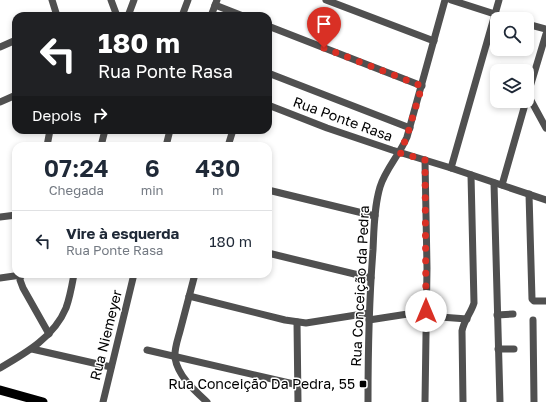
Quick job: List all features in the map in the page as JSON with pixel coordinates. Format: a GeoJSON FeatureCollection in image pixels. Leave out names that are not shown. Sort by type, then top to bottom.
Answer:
{"type":"FeatureCollection","features":[{"type":"Feature","properties":{"kind":"main road"},"geometry":{"type":"LineString","coordinates":[[0,390],[43,402]]}},
{"type":"Feature","properties":{"kind":"street"},"geometry":{"type":"LineString","coordinates":[[52,0],[56,12]]}},
{"type":"Feature","properties":{"kind":"street"},"geometry":{"type":"LineString","coordinates":[[111,0],[116,12]]}},
{"type":"Feature","properties":{"kind":"street"},"geometry":{"type":"LineString","coordinates":[[130,12],[134,0]]}},
{"type":"Feature","properties":{"kind":"street"},"geometry":{"type":"LineString","coordinates":[[184,12],[188,0]]}},
{"type":"Feature","properties":{"kind":"street"},"geometry":{"type":"LineString","coordinates":[[326,0],[434,41]]}},
{"type":"Feature","properties":{"kind":"street","name":"Rua Conceição da Pedra"},"geometry":{"type":"LineString","coordinates":[[368,402],[371,278],[375,216],[381,183],[400,153],[410,128],[446,0]]}},
{"type":"Feature","properties":{"kind":"street"},"geometry":{"type":"LineString","coordinates":[[451,0],[490,13]]}},
{"type":"Feature","properties":{"kind":"street"},"geometry":{"type":"LineString","coordinates":[[496,12],[499,0]]}},
{"type":"Feature","properties":{"kind":"street"},"geometry":{"type":"LineString","coordinates":[[216,3],[235,12]]}},
{"type":"Feature","properties":{"kind":"street"},"geometry":{"type":"LineString","coordinates":[[534,26],[546,29]]}},
{"type":"Feature","properties":{"kind":"street"},"geometry":{"type":"LineString","coordinates":[[272,28],[422,86]]}},
{"type":"Feature","properties":{"kind":"street"},"geometry":{"type":"LineString","coordinates":[[451,168],[490,32]]}},
{"type":"Feature","properties":{"kind":"street"},"geometry":{"type":"LineString","coordinates":[[534,74],[546,34]]}},
{"type":"Feature","properties":{"kind":"street"},"geometry":{"type":"LineString","coordinates":[[0,47],[12,42]]}},
{"type":"Feature","properties":{"kind":"street"},"geometry":{"type":"LineString","coordinates":[[272,75],[410,128]]}},
{"type":"Feature","properties":{"kind":"street"},"geometry":{"type":"LineString","coordinates":[[0,102],[12,97]]}},
{"type":"Feature","properties":{"kind":"street","name":"Rua Ponte Rasa"},"geometry":{"type":"LineString","coordinates":[[272,107],[327,128],[400,153],[451,168],[546,200]]}},
{"type":"Feature","properties":{"kind":"street"},"geometry":{"type":"LineString","coordinates":[[502,185],[524,108]]}},
{"type":"Feature","properties":{"kind":"street"},"geometry":{"type":"LineString","coordinates":[[533,108],[546,128]]}},
{"type":"Feature","properties":{"kind":"street"},"geometry":{"type":"LineString","coordinates":[[425,160],[425,402]]}},
{"type":"Feature","properties":{"kind":"street"},"geometry":{"type":"LineString","coordinates":[[463,402],[462,331],[474,303],[471,175]]}},
{"type":"Feature","properties":{"kind":"street"},"geometry":{"type":"LineString","coordinates":[[494,183],[500,402]]}},
{"type":"Feature","properties":{"kind":"street"},"geometry":{"type":"LineString","coordinates":[[272,191],[375,216]]}},
{"type":"Feature","properties":{"kind":"street"},"geometry":{"type":"LineString","coordinates":[[529,194],[532,299],[534,301],[546,301]]}},
{"type":"Feature","properties":{"kind":"street"},"geometry":{"type":"LineString","coordinates":[[0,216],[12,215]]}},
{"type":"Feature","properties":{"kind":"street"},"geometry":{"type":"LineString","coordinates":[[272,254],[371,278]]}},
{"type":"Feature","properties":{"kind":"street"},"geometry":{"type":"LineString","coordinates":[[0,278],[12,276]]}},
{"type":"Feature","properties":{"kind":"street"},"geometry":{"type":"LineString","coordinates":[[22,278],[21,283],[23,288],[49,334]]}},
{"type":"Feature","properties":{"kind":"street"},"geometry":{"type":"LineString","coordinates":[[0,368],[32,349],[49,334],[60,320],[66,308],[73,278]]}},
{"type":"Feature","properties":{"kind":"street","name":"Rua Niemeyer"},"geometry":{"type":"LineString","coordinates":[[103,402],[133,278]]}},
{"type":"Feature","properties":{"kind":"street"},"geometry":{"type":"LineString","coordinates":[[194,278],[176,346],[175,357],[184,377],[192,388],[206,402]]}},
{"type":"Feature","properties":{"kind":"street"},"geometry":{"type":"LineString","coordinates":[[189,296],[306,323],[369,316],[426,313],[467,319]]}},
{"type":"Feature","properties":{"kind":"street"},"geometry":{"type":"LineString","coordinates":[[497,315],[513,314]]}},
{"type":"Feature","properties":{"kind":"street"},"geometry":{"type":"LineString","coordinates":[[534,402],[535,321]]}},
{"type":"Feature","properties":{"kind":"street"},"geometry":{"type":"LineString","coordinates":[[297,322],[298,402]]}},
{"type":"Feature","properties":{"kind":"street"},"geometry":{"type":"LineString","coordinates":[[32,349],[111,367]]}},
{"type":"Feature","properties":{"kind":"street"},"geometry":{"type":"LineString","coordinates":[[498,349],[514,349]]}},
{"type":"Feature","properties":{"kind":"street"},"geometry":{"type":"LineString","coordinates":[[147,350],[298,385]]}},
{"type":"Feature","properties":{"kind":"place","name":"Rua Conceição Da Pedra, 55"},"geometry":{"type":"Point","coordinates":[363,384]}},
{"type":"Feature","properties":{"kind":"route"},"geometry":{"type":"LineString","coordinates":[[324,48],[422,86],[407,136],[400,153],[425,160],[427,268],[426,311]]}}]}
